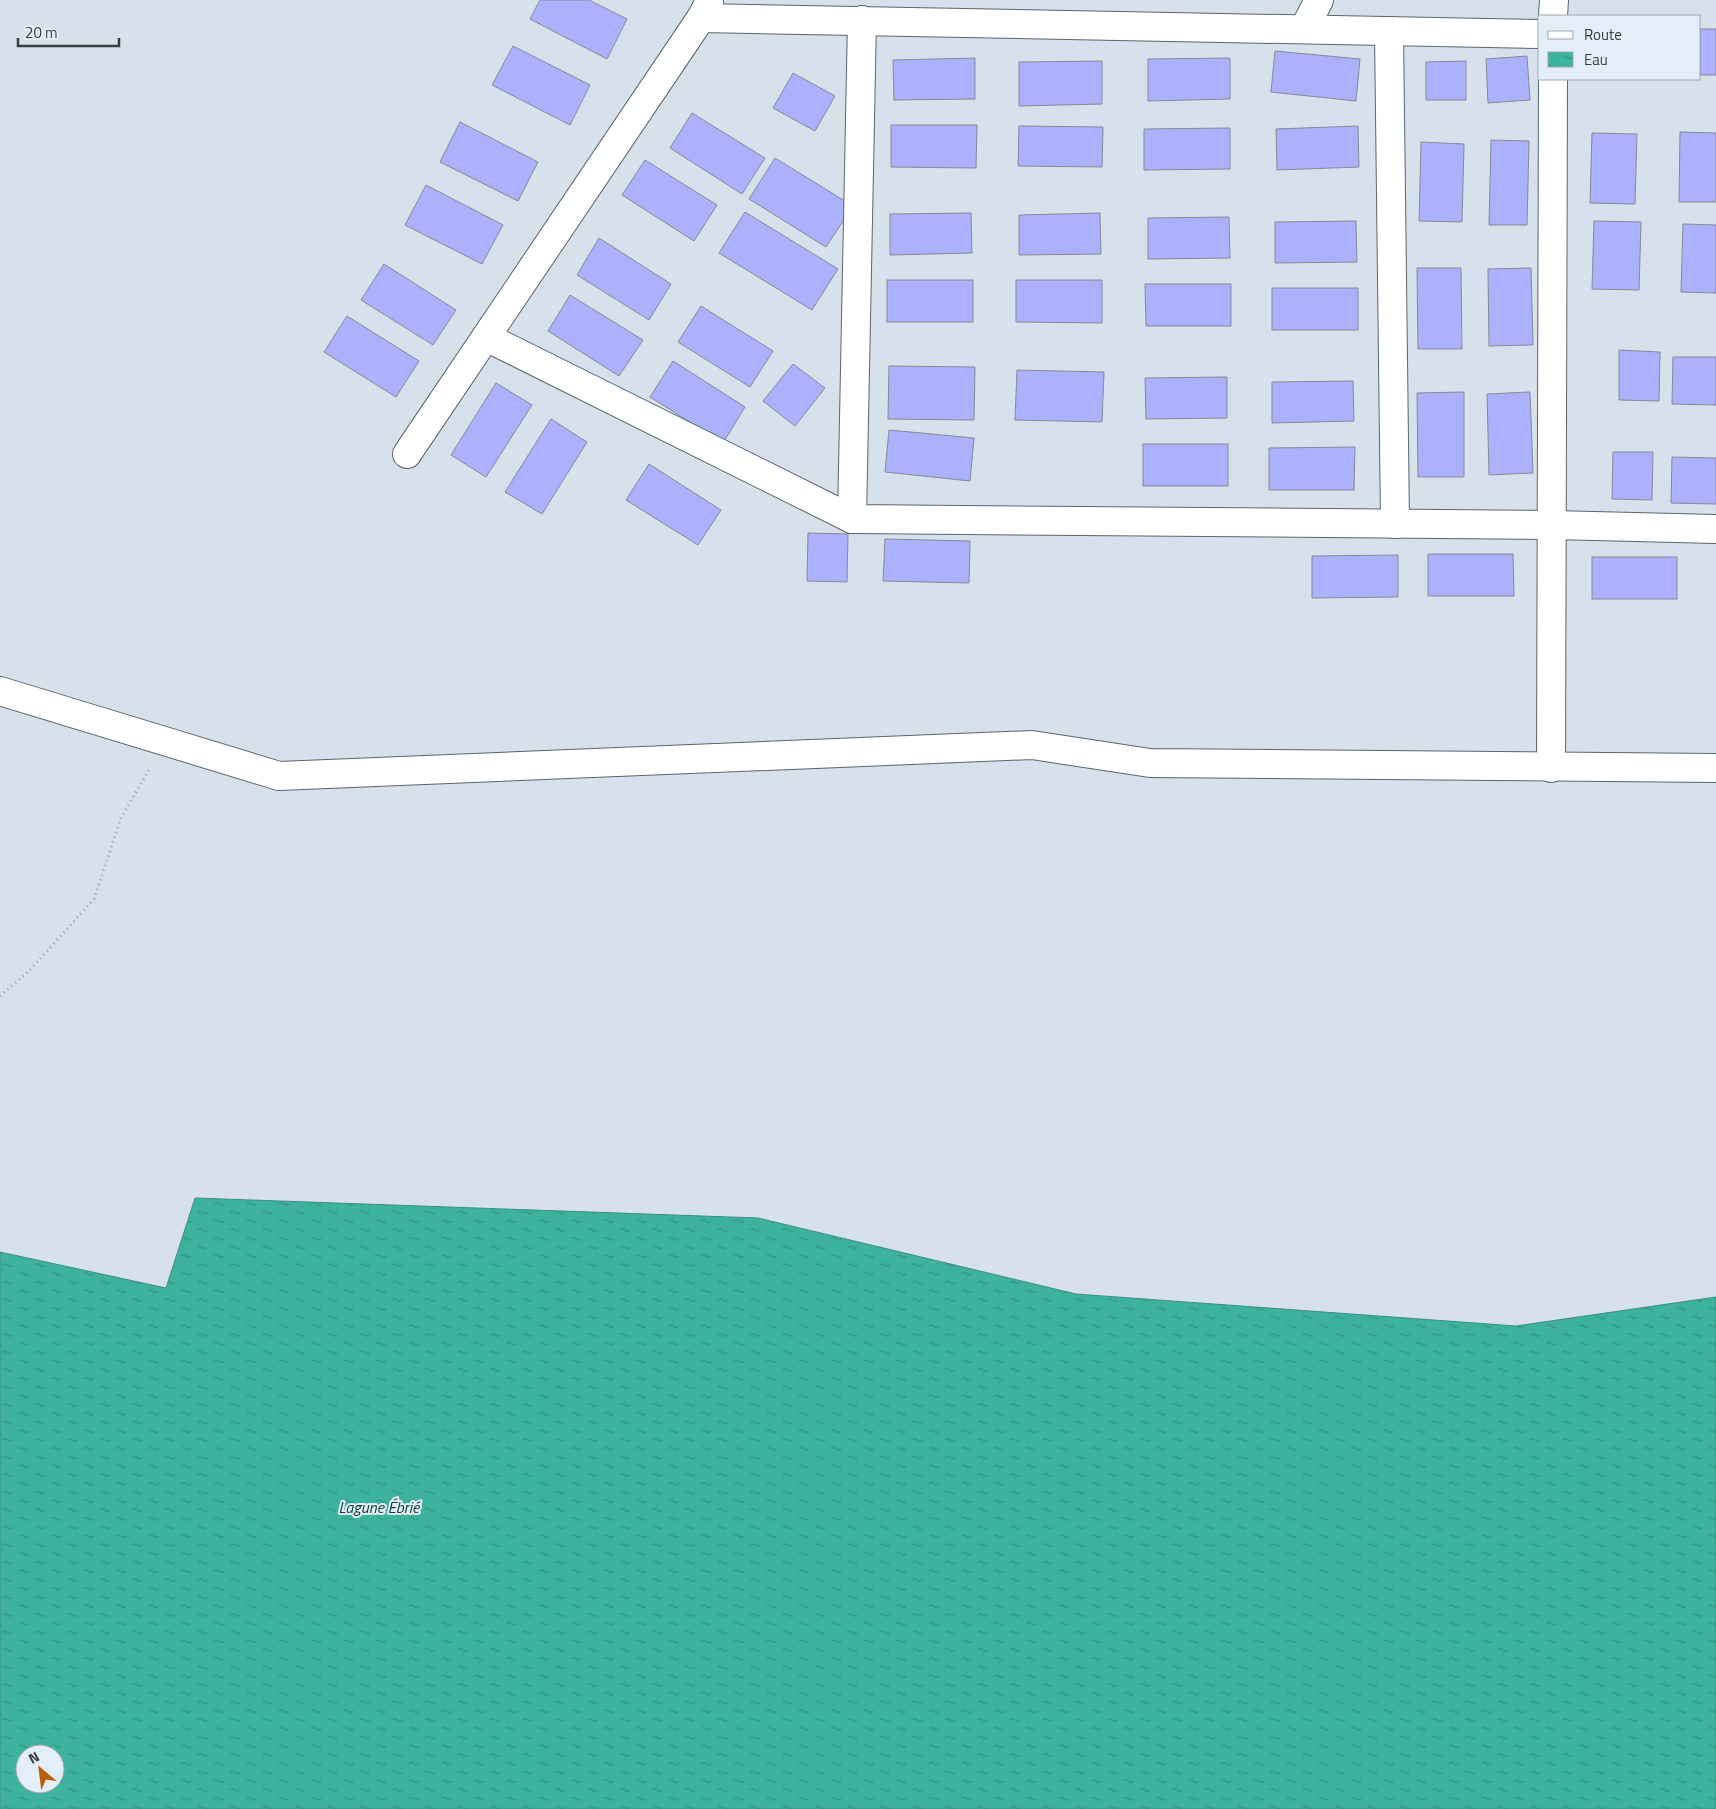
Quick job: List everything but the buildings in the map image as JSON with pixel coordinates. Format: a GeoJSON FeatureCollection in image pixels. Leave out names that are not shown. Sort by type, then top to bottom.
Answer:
{"type":"FeatureCollection","features":[{"type":"Feature","properties":{"kind":"street"},"geometry":{"type":"LineString","coordinates":[[1304,29],[1319,0]]}},
{"type":"Feature","properties":{"kind":"street"},"geometry":{"type":"LineString","coordinates":[[1554,0],[1554,15]]}},
{"type":"Feature","properties":{"kind":"street"},"geometry":{"type":"LineString","coordinates":[[407,454],[708,5],[862,20],[1538,34]]}},
{"type":"Feature","properties":{"kind":"street"},"geometry":{"type":"LineString","coordinates":[[852,519],[862,20]]}},
{"type":"Feature","properties":{"kind":"street"},"geometry":{"type":"LineString","coordinates":[[1389,31],[1395,524]]}},
{"type":"Feature","properties":{"kind":"street"},"geometry":{"type":"LineString","coordinates":[[1551,768],[1553,80]]}},
{"type":"Feature","properties":{"kind":"street"},"geometry":{"type":"LineString","coordinates":[[486,337],[852,519],[1553,525],[1716,529]]}},
{"type":"Feature","properties":{"kind":"street"},"geometry":{"type":"LineString","coordinates":[[0,691],[279,776],[1032,745],[1150,763],[1716,768]]}},
{"type":"Feature","properties":{"kind":"path"},"geometry":{"type":"LineString","coordinates":[[0,996],[29,970],[94,899],[121,818],[166,742]]}},
{"type":"Feature","properties":{"kind":"water","name":"Lagune Ébrié"},"geometry":{"type":"Polygon","coordinates":[[[195,1198],[758,1218],[1076,1294],[1516,1326],[1716,1297],[1716,1809],[0,1809],[0,1252],[166,1288],[195,1198]]]}}]}
